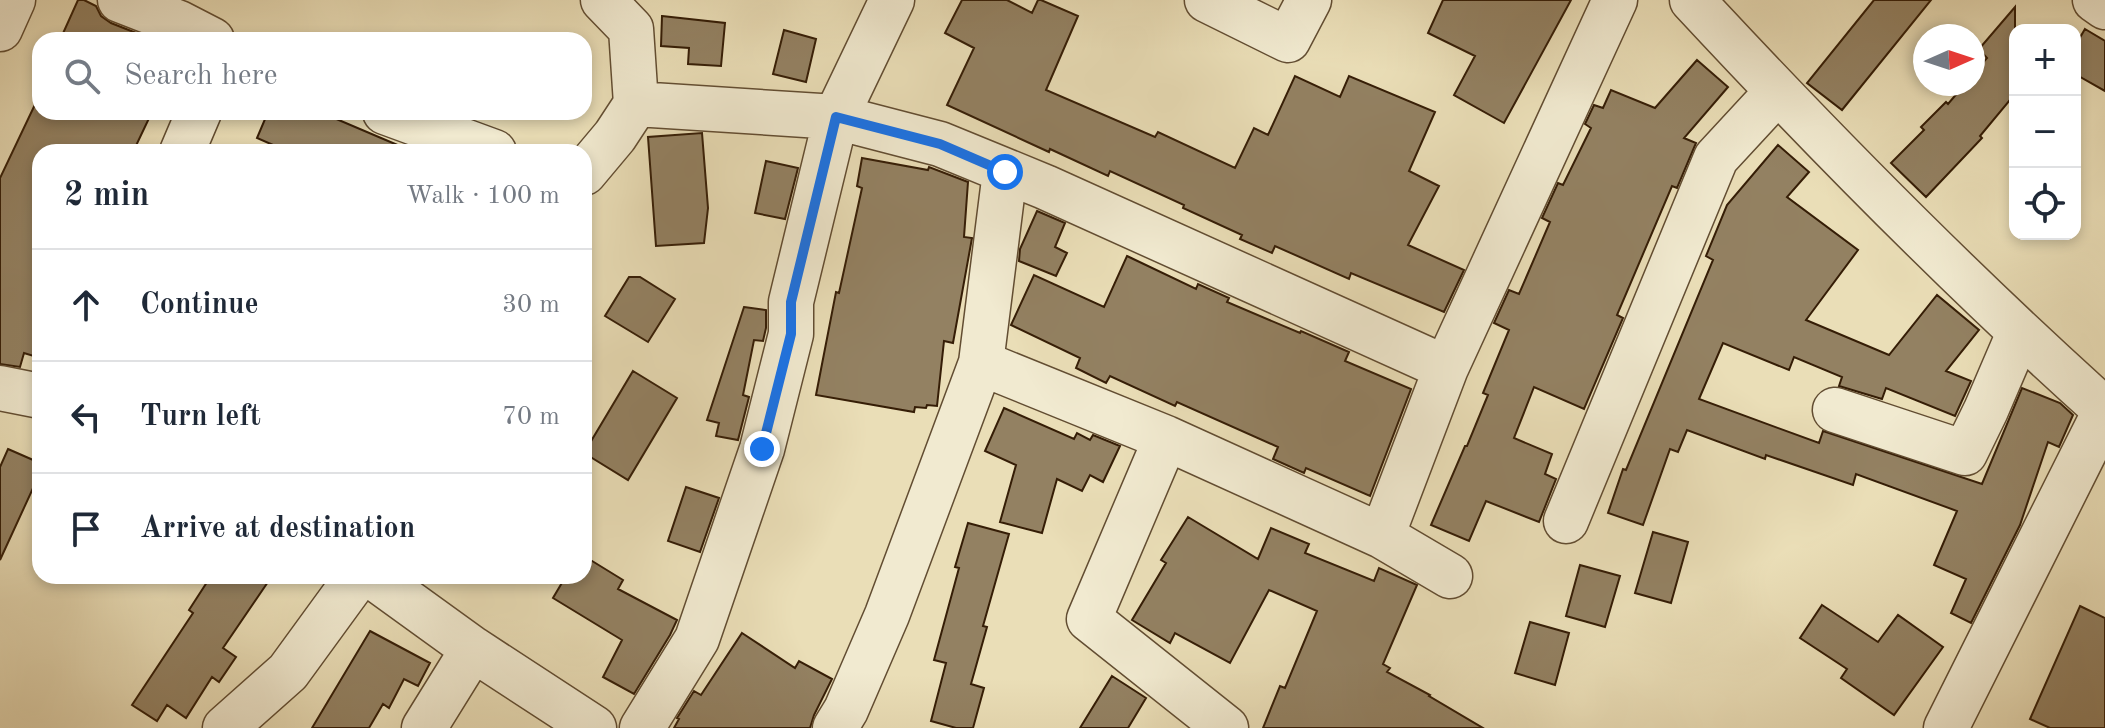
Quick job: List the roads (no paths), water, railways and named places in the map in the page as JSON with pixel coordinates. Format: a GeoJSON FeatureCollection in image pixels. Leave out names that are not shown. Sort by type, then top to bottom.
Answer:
{"type":"FeatureCollection","features":[{"type":"Feature","properties":{"kind":"street"},"geometry":{"type":"LineString","coordinates":[[0,29],[13,0]]}},
{"type":"Feature","properties":{"kind":"street"},"geometry":{"type":"LineString","coordinates":[[120,0],[196,32]]}},
{"type":"Feature","properties":{"kind":"street"},"geometry":{"type":"LineString","coordinates":[[592,163],[636,104],[631,29],[603,0]]}},
{"type":"Feature","properties":{"kind":"street"},"geometry":{"type":"LineString","coordinates":[[642,728],[697,639],[762,449],[791,334],[791,302],[836,117],[892,0]]}},
{"type":"Feature","properties":{"kind":"street"},"geometry":{"type":"LineString","coordinates":[[1207,0],[1288,40],[1309,0]]}},
{"type":"Feature","properties":{"kind":"street"},"geometry":{"type":"LineString","coordinates":[[1382,536],[1446,368],[1615,0]]}},
{"type":"Feature","properties":{"kind":"street"},"geometry":{"type":"LineString","coordinates":[[1692,0],[1777,92],[2019,333],[2105,411],[1946,728]]}},
{"type":"Feature","properties":{"kind":"street"},"geometry":{"type":"LineString","coordinates":[[2095,0],[2105,7]]}},
{"type":"Feature","properties":{"kind":"street"},"geometry":{"type":"LineString","coordinates":[[1566,521],[1716,158],[1777,92]]}},
{"type":"Feature","properties":{"kind":"street"},"geometry":{"type":"LineString","coordinates":[[636,104],[836,117],[940,144],[1045,187],[1446,368]]}},
{"type":"Feature","properties":{"kind":"street"},"geometry":{"type":"LineString","coordinates":[[185,144],[196,120]]}},
{"type":"Feature","properties":{"kind":"street"},"geometry":{"type":"LineString","coordinates":[[396,120],[422,140],[446,144]]}},
{"type":"Feature","properties":{"kind":"street"},"geometry":{"type":"LineString","coordinates":[[835,728],[846,710],[887,615],[981,363],[1005,172]]}},
{"type":"Feature","properties":{"kind":"street"},"geometry":{"type":"LineString","coordinates":[[1835,410],[1965,453],[2019,333]]}},
{"type":"Feature","properties":{"kind":"street"},"geometry":{"type":"LineString","coordinates":[[981,363],[1166,438],[1382,536],[1450,576]]}},
{"type":"Feature","properties":{"kind":"street"},"geometry":{"type":"LineString","coordinates":[[0,388],[32,394]]}},
{"type":"Feature","properties":{"kind":"street"},"geometry":{"type":"LineString","coordinates":[[1166,438],[1089,619],[1226,728]]}},
{"type":"Feature","properties":{"kind":"street"},"geometry":{"type":"LineString","coordinates":[[225,728],[288,672],[352,584]]}},
{"type":"Feature","properties":{"kind":"street"},"geometry":{"type":"LineString","coordinates":[[383,584],[473,649],[594,728]]}},
{"type":"Feature","properties":{"kind":"street"},"geometry":{"type":"LineString","coordinates":[[424,728],[473,649]]}}]}
